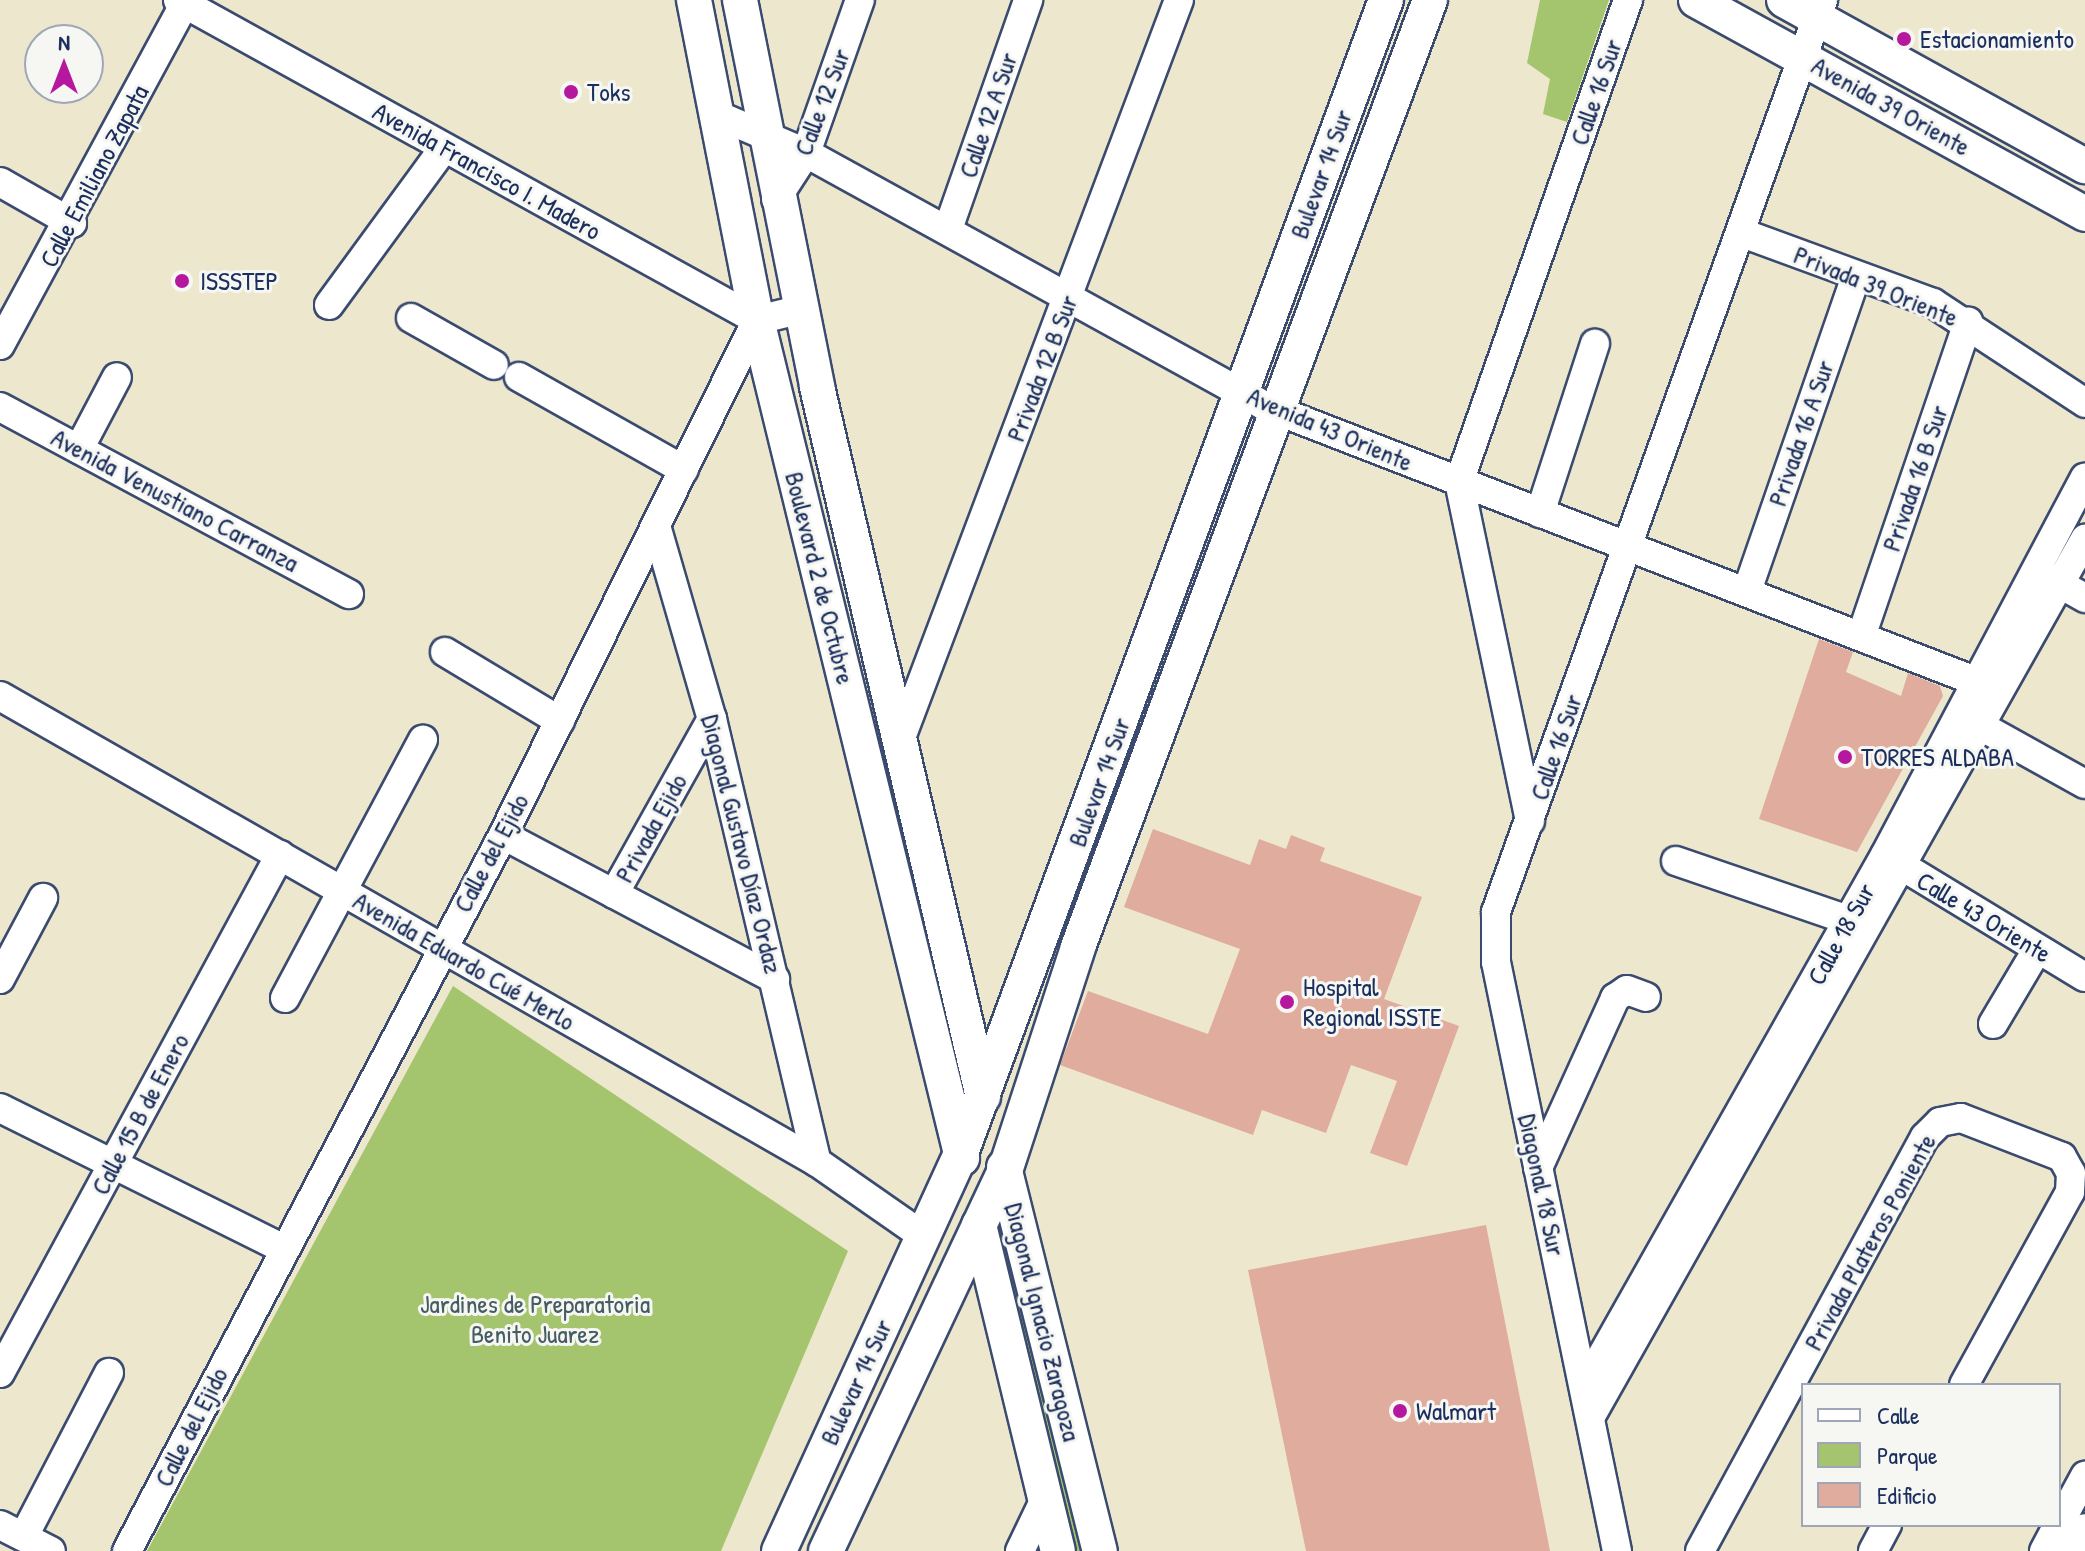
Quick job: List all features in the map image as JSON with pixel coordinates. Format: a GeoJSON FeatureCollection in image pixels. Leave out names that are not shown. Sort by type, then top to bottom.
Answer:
{"type":"FeatureCollection","features":[{"type":"Feature","properties":{"kind":"main road","name":"Boulevard 2 de Octubre"},"geometry":{"type":"LineString","coordinates":[[694,0],[757,320],[961,1153]]}},
{"type":"Feature","properties":{"kind":"main road","name":"Boulevard 2 de Octubre"},"geometry":{"type":"LineString","coordinates":[[740,0],[776,199],[902,735],[982,1095]]}},
{"type":"Feature","properties":{"kind":"main road","name":"Bulevar 14 Sur"},"geometry":{"type":"LineString","coordinates":[[779,1551],[961,1153],[1386,0]]}},
{"type":"Feature","properties":{"kind":"main road","name":"Bulevar 14 Sur"},"geometry":{"type":"LineString","coordinates":[[826,1551],[980,1231],[1005,1171],[1078,947],[1281,412],[1430,0]]}},
{"type":"Feature","properties":{"kind":"main road","name":"Avenida 39 Oriente"},"geometry":{"type":"LineString","coordinates":[[1696,0],[2085,214]]}},
{"type":"Feature","properties":{"kind":"main road","name":"Avenida 39 Oriente"},"geometry":{"type":"LineString","coordinates":[[1784,0],[1820,9],[2085,166]]}},
{"type":"Feature","properties":{"kind":"main road","name":"Diagonal Ignacio Zaragoza"},"geometry":{"type":"LineString","coordinates":[[982,1095],[1005,1171],[1100,1551]]}},
{"type":"Feature","properties":{"kind":"main road","name":"Diagonal Ignacio Zaragoza"},"geometry":{"type":"LineString","coordinates":[[961,1153],[1058,1551]]}},
{"type":"Feature","properties":{"kind":"street","name":"Calle 12 Sur"},"geometry":{"type":"LineString","coordinates":[[776,199],[806,153],[860,0]]}},
{"type":"Feature","properties":{"kind":"street","name":"Calle 12 A Sur"},"geometry":{"type":"LineString","coordinates":[[948,229],[1028,0]]}},
{"type":"Feature","properties":{"kind":"street","name":"Privada 12 B Sur"},"geometry":{"type":"LineString","coordinates":[[902,735],[1179,0]]}},
{"type":"Feature","properties":{"kind":"street","name":"Calle 16 Sur"},"geometry":{"type":"LineString","coordinates":[[1530,822],[1459,482],[1628,0]]}},
{"type":"Feature","properties":{"kind":"street","name":"Avenida Francisco I. Madero"},"geometry":{"type":"LineString","coordinates":[[181,2],[757,320]]}},
{"type":"Feature","properties":{"kind":"street","name":"Calle Emiliano Zapata"},"geometry":{"type":"LineString","coordinates":[[0,345],[11,301],[72,223],[181,2]]}},
{"type":"Feature","properties":{"kind":"street","name":"Calle 16 Sur"},"geometry":{"type":"LineString","coordinates":[[1530,822],[1624,544],[1742,233],[1820,9]]}},
{"type":"Feature","properties":{"kind":"street","name":"Avenida 43 Oriente"},"geometry":{"type":"LineString","coordinates":[[715,114],[806,153],[1241,393],[1281,412],[1862,634],[1975,681]]}},
{"type":"Feature","properties":{"kind":"street"},"geometry":{"type":"LineString","coordinates":[[329,305],[444,148]]}},
{"type":"Feature","properties":{"kind":"street"},"geometry":{"type":"LineString","coordinates":[[0,182],[72,223]]}},
{"type":"Feature","properties":{"kind":"street","name":"Privada 39 Oriente"},"geometry":{"type":"LineString","coordinates":[[1742,233],[1968,322],[2085,403]]}},
{"type":"Feature","properties":{"kind":"street","name":"Privada 16 A Sur"},"geometry":{"type":"LineString","coordinates":[[1747,591],[1856,276]]}},
{"type":"Feature","properties":{"kind":"street"},"geometry":{"type":"LineString","coordinates":[[757,320],[802,309]]}},
{"type":"Feature","properties":{"kind":"street"},"geometry":{"type":"LineString","coordinates":[[411,318],[684,470]]}},
{"type":"Feature","properties":{"kind":"street","name":"Calle del Ejido"},"geometry":{"type":"LineString","coordinates":[[127,1551],[440,948],[503,835],[657,529],[757,320]]}},
{"type":"Feature","properties":{"kind":"street","name":"Privada 16 B Sur"},"geometry":{"type":"LineString","coordinates":[[1862,634],[1968,322]]}},
{"type":"Feature","properties":{"kind":"street"},"geometry":{"type":"LineString","coordinates":[[1540,513],[1595,344]]}},
{"type":"Feature","properties":{"kind":"street"},"geometry":{"type":"LineString","coordinates":[[79,449],[117,377]]}},
{"type":"Feature","properties":{"kind":"street","name":"Avenida Venustiano Carranza"},"geometry":{"type":"LineString","coordinates":[[0,407],[349,594]]}},
{"type":"Feature","properties":{"kind":"street","name":"Calle 18 Sur"},"geometry":{"type":"LineString","coordinates":[[1586,1384],[1829,981],[1848,920],[1894,861],[1975,681],[2085,478]]}},
{"type":"Feature","properties":{"kind":"street","name":"Diagonal Gustavo Díaz Ordaz"},"geometry":{"type":"LineString","coordinates":[[657,529],[712,719],[817,1162]]}},
{"type":"Feature","properties":{"kind":"street","name":"Calle 18 Sur"},"geometry":{"type":"LineString","coordinates":[[1591,1416],[1894,861],[1979,725],[2073,591],[2085,539]]}},
{"type":"Feature","properties":{"kind":"street"},"geometry":{"type":"LineString","coordinates":[[2036,570],[2073,591]]}},
{"type":"Feature","properties":{"kind":"street"},"geometry":{"type":"LineString","coordinates":[[445,652],[560,721]]}},
{"type":"Feature","properties":{"kind":"street","name":"Avenida Eduardo Cué Merlo"},"geometry":{"type":"LineString","coordinates":[[0,696],[817,1162],[923,1236]]}},
{"type":"Feature","properties":{"kind":"street","name":"Privada Ejido"},"geometry":{"type":"LineString","coordinates":[[614,894],[712,719]]}},
{"type":"Feature","properties":{"kind":"street"},"geometry":{"type":"LineString","coordinates":[[1979,725],[2085,784]]}},
{"type":"Feature","properties":{"kind":"street"},"geometry":{"type":"LineString","coordinates":[[285,998],[345,892],[423,740]]}},
{"type":"Feature","properties":{"kind":"street","name":"Diagonal 18 Sur"},"geometry":{"type":"LineString","coordinates":[[1530,822],[1494,937],[1617,1550]]}},
{"type":"Feature","properties":{"kind":"street"},"geometry":{"type":"LineString","coordinates":[[503,835],[775,979]]}},
{"type":"Feature","properties":{"kind":"street","name":"Calle 15 B de Enero"},"geometry":{"type":"LineString","coordinates":[[0,1373],[280,855]]}},
{"type":"Feature","properties":{"kind":"street"},"geometry":{"type":"LineString","coordinates":[[1676,861],[1848,920]]}},
{"type":"Feature","properties":{"kind":"street","name":"Calle 43 Oriente"},"geometry":{"type":"LineString","coordinates":[[1894,861],[2085,977]]}},
{"type":"Feature","properties":{"kind":"street"},"geometry":{"type":"LineString","coordinates":[[0,979],[43,898]]}},
{"type":"Feature","properties":{"kind":"street"},"geometry":{"type":"LineString","coordinates":[[1993,1024],[2037,950]]}},
{"type":"Feature","properties":{"kind":"street"},"geometry":{"type":"LineString","coordinates":[[1538,1168],[1615,998],[1627,990],[1646,997]]}},
{"type":"Feature","properties":{"kind":"street"},"geometry":{"type":"LineString","coordinates":[[0,1108],[284,1249]]}},
{"type":"Feature","properties":{"kind":"street","name":"Privada Plateros Poniente"},"geometry":{"type":"LineString","coordinates":[[1700,1551],[1925,1137],[1940,1122],[1961,1118],[2062,1157],[2071,1173],[2070,1192],[1965,1383]]}},
{"type":"Feature","properties":{"kind":"street"},"geometry":{"type":"LineString","coordinates":[[51,1551],[12,1531],[109,1373]]}},
{"type":"Feature","properties":{"kind":"street"},"geometry":{"type":"LineString","coordinates":[[2061,1521],[2081,1493]]}},
{"type":"Feature","properties":{"kind":"street"},"geometry":{"type":"LineString","coordinates":[[1020,1551],[1046,1497]]}},
{"type":"Feature","properties":{"kind":"street"},"geometry":{"type":"LineString","coordinates":[[1873,1551],[1886,1527]]}},
{"type":"Feature","properties":{"kind":"street"},"geometry":{"type":"LineString","coordinates":[[2044,1551],[2057,1527]]}},
{"type":"Feature","properties":{"kind":"street"},"geometry":{"type":"LineString","coordinates":[[2072,1551],[2085,1528]]}},
{"type":"Feature","properties":{"kind":"green space"},"geometry":{"type":"Polygon","coordinates":[[[1540,0],[1609,0],[1567,122],[1543,114],[1550,79],[1527,63],[1540,0]]]}},
{"type":"Feature","properties":{"kind":"green space","name":"Jardines de Preparatoria Benito Juarez"},"geometry":{"type":"Polygon","coordinates":[[[453,986],[848,1251],[721,1551],[147,1551],[453,986]]]}},
{"type":"Feature","properties":{"kind":"green space"},"geometry":{"type":"Polygon","coordinates":[[[1008,1220],[1088,1551],[1062,1551],[991,1232],[1008,1220]]]}},
{"type":"Feature","properties":{"kind":"building","name":"TORRES ALDABA"},"geometry":{"type":"Polygon","coordinates":[[[1819,639],[1853,652],[1846,672],[1901,696],[1908,673],[1940,686],[1943,696],[1857,852],[1759,819],[1819,639]]]}},
{"type":"Feature","properties":{"kind":"building","name":"Hospital Regional ISSTE"},"geometry":{"type":"Polygon","coordinates":[[[1153,829],[1250,865],[1259,839],[1286,849],[1291,835],[1325,848],[1320,861],[1422,897],[1384,999],[1459,1026],[1407,1166],[1370,1153],[1397,1081],[1351,1065],[1326,1133],[1262,1110],[1253,1135],[1060,1065],[1088,991],[1208,1034],[1240,949],[1124,907],[1153,829]]]}},
{"type":"Feature","properties":{"kind":"building","name":"Walmart"},"geometry":{"type":"Polygon","coordinates":[[[1486,1225],[1550,1551],[1306,1551],[1248,1270],[1486,1225]]]}},
{"type":"Feature","properties":{"kind":"place","name":"Estacionamiento"},"geometry":{"type":"Point","coordinates":[1904,39]}},
{"type":"Feature","properties":{"kind":"place","name":"Toks"},"geometry":{"type":"Point","coordinates":[571,92]}},
{"type":"Feature","properties":{"kind":"place","name":"ISSSTEP"},"geometry":{"type":"Point","coordinates":[182,281]}},
{"type":"Feature","properties":{"kind":"place","name":"TORRES ALDABA"},"geometry":{"type":"Point","coordinates":[1845,757]}},
{"type":"Feature","properties":{"kind":"place","name":"Hospital Regional ISSTE"},"geometry":{"type":"Point","coordinates":[1287,1002]}},
{"type":"Feature","properties":{"kind":"place","name":"Walmart"},"geometry":{"type":"Point","coordinates":[1400,1411]}}]}
